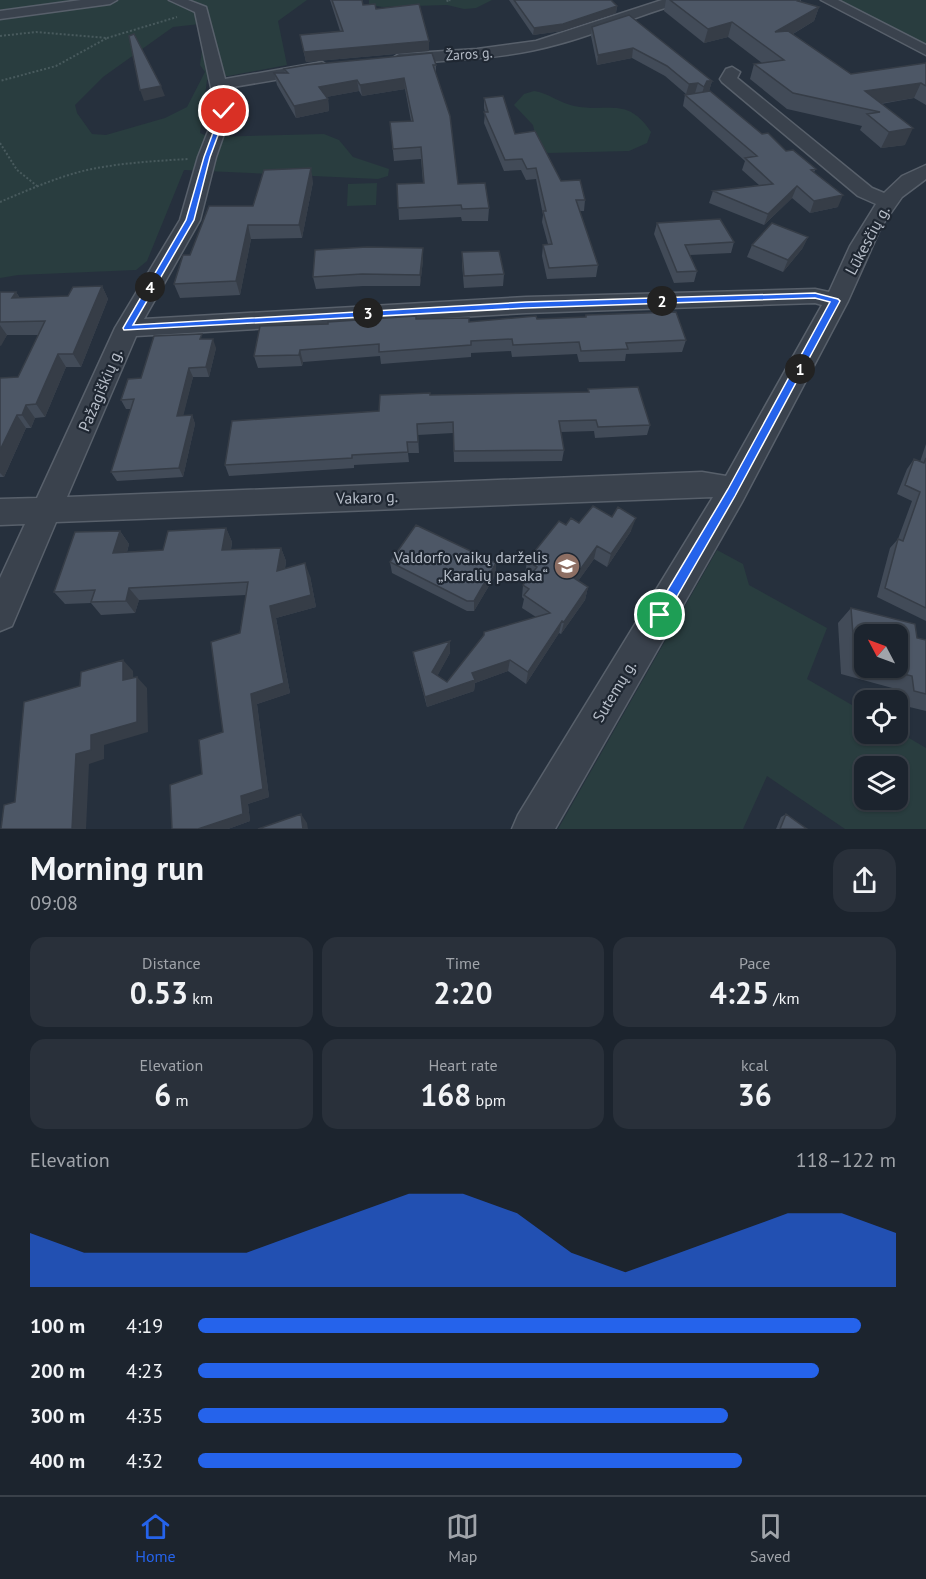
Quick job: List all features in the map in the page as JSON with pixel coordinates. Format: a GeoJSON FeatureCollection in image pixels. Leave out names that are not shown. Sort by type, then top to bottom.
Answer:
{"type":"FeatureCollection","features":[{"type":"Feature","properties":{"kind":"street"},"geometry":{"type":"LineString","coordinates":[[0,15],[110,0]]}},
{"type":"Feature","properties":{"kind":"street","name":"Žaros g."},"geometry":{"type":"LineString","coordinates":[[381,61],[502,51],[532,46],[576,34],[677,0]]}},
{"type":"Feature","properties":{"kind":"street"},"geometry":{"type":"LineString","coordinates":[[828,0],[926,51]]}},
{"type":"Feature","properties":{"kind":"street"},"geometry":{"type":"LineString","coordinates":[[181,2],[201,10]]}},
{"type":"Feature","properties":{"kind":"street","name":"Pažagiškių g."},"geometry":{"type":"LineString","coordinates":[[0,615],[127,328],[190,220],[207,157],[224,111],[201,10]]}},
{"type":"Feature","properties":{"kind":"street"},"geometry":{"type":"LineString","coordinates":[[219,85],[296,70],[338,65]]}},
{"type":"Feature","properties":{"kind":"street"},"geometry":{"type":"LineString","coordinates":[[732,72],[728,79],[865,192],[886,201]]}},
{"type":"Feature","properties":{"kind":"street","name":"Lūkesčių g."},"geometry":{"type":"LineString","coordinates":[[836,301],[886,201],[902,186],[926,171]]}},
{"type":"Feature","properties":{"kind":"street"},"geometry":{"type":"LineString","coordinates":[[127,328],[253,319],[549,304],[815,296],[836,301]]}},
{"type":"Feature","properties":{"kind":"street","name":"Sutemų g."},"geometry":{"type":"LineString","coordinates":[[532,829],[732,493],[836,301]]}},
{"type":"Feature","properties":{"kind":"street","name":"Vakaro g."},"geometry":{"type":"LineString","coordinates":[[0,512],[702,484],[717,485],[732,493]]}},
{"type":"Feature","properties":{"kind":"path"},"geometry":{"type":"LineString","coordinates":[[0,81],[16,79],[91,50],[107,38],[201,10]]}},
{"type":"Feature","properties":{"kind":"path"},"geometry":{"type":"LineString","coordinates":[[0,36],[36,32],[107,38]]}},
{"type":"Feature","properties":{"kind":"path"},"geometry":{"type":"LineString","coordinates":[[0,142],[17,170],[37,186]]}},
{"type":"Feature","properties":{"kind":"path"},"geometry":{"type":"LineString","coordinates":[[0,202],[37,186],[86,171],[139,162],[207,157]]}},
{"type":"Feature","properties":{"kind":"green space"},"geometry":{"type":"Polygon","coordinates":[[[0,0],[307,0],[278,21],[287,65],[207,80],[200,133],[209,137],[324,134],[339,140],[353,157],[389,169],[388,176],[378,179],[184,170],[147,261],[136,270],[18,275],[0,278],[0,0]],[[200,24],[173,27],[103,77],[75,105],[77,113],[92,134],[106,135],[165,118],[187,107],[205,72],[200,65],[202,50],[200,24]]]}},
{"type":"Feature","properties":{"kind":"green space"},"geometry":{"type":"Polygon","coordinates":[[[369,0],[492,0],[476,8],[464,9],[447,5],[383,7],[369,5],[369,0]]]}},
{"type":"Feature","properties":{"kind":"green space"},"geometry":{"type":"Polygon","coordinates":[[[835,0],[926,0],[926,46],[835,0]]]}},
{"type":"Feature","properties":{"kind":"green space"},"geometry":{"type":"Polygon","coordinates":[[[534,91],[574,106],[617,108],[634,114],[651,132],[647,143],[629,151],[548,153],[538,147],[533,125],[514,105],[524,94],[534,91]]]}},
{"type":"Feature","properties":{"kind":"green space"},"geometry":{"type":"Polygon","coordinates":[[[377,183],[376,205],[347,206],[348,184],[377,183]]]}},
{"type":"Feature","properties":{"kind":"green space"},"geometry":{"type":"Polygon","coordinates":[[[717,550],[743,564],[749,585],[827,628],[807,679],[854,706],[854,744],[908,744],[908,737],[926,748],[926,829],[845,829],[767,776],[743,829],[558,829],[717,550]]]}},
{"type":"Feature","properties":{"kind":"building"},"geometry":{"type":"Polygon","coordinates":[[[332,0],[362,0],[363,5],[375,4],[376,9],[419,4],[429,41],[304,52],[300,35],[343,31],[332,0]]]}},
{"type":"Feature","properties":{"kind":"building"},"geometry":{"type":"Polygon","coordinates":[[[514,0],[611,0],[617,6],[563,24],[534,28],[514,0]]]}},
{"type":"Feature","properties":{"kind":"building"},"geometry":{"type":"Polygon","coordinates":[[[670,0],[800,0],[798,1],[819,7],[775,32],[788,31],[851,74],[926,63],[926,86],[921,83],[865,91],[913,128],[889,132],[867,114],[880,112],[793,93],[754,64],[784,60],[732,22],[708,29],[670,0]]]}},
{"type":"Feature","properties":{"kind":"building"},"geometry":{"type":"Polygon","coordinates":[[[629,15],[712,81],[707,81],[704,87],[698,83],[689,84],[667,66],[633,48],[598,55],[592,27],[629,15]]]}},
{"type":"Feature","properties":{"kind":"building"},"geometry":{"type":"Polygon","coordinates":[[[134,34],[161,86],[140,90],[129,36],[134,34]]]}},
{"type":"Feature","properties":{"kind":"building"},"geometry":{"type":"Polygon","coordinates":[[[432,53],[436,65],[433,65],[450,116],[458,184],[485,183],[489,208],[462,209],[461,205],[398,208],[397,184],[424,183],[421,147],[393,149],[390,122],[413,121],[404,78],[360,85],[357,80],[319,87],[328,99],[294,106],[274,73],[288,73],[284,69],[307,65],[432,53]]]}},
{"type":"Feature","properties":{"kind":"building"},"geometry":{"type":"Polygon","coordinates":[[[710,91],[762,134],[768,133],[786,151],[793,150],[816,169],[811,170],[843,195],[814,201],[797,186],[768,214],[713,191],[773,184],[745,158],[757,156],[685,95],[710,91]]]}},
{"type":"Feature","properties":{"kind":"building"},"geometry":{"type":"Polygon","coordinates":[[[503,96],[515,134],[535,131],[561,181],[580,180],[585,200],[576,200],[598,265],[549,268],[543,245],[552,244],[543,211],[546,211],[536,168],[527,169],[522,159],[505,160],[484,112],[488,112],[484,98],[503,96]]]}},
{"type":"Feature","properties":{"kind":"building"},"geometry":{"type":"Polygon","coordinates":[[[311,168],[299,225],[248,225],[236,281],[174,284],[183,255],[190,255],[209,206],[253,206],[264,170],[311,168]]]}},
{"type":"Feature","properties":{"kind":"building"},"geometry":{"type":"Polygon","coordinates":[[[720,219],[734,242],[685,245],[697,271],[677,272],[657,223],[720,219]]]}},
{"type":"Feature","properties":{"kind":"building"},"geometry":{"type":"Polygon","coordinates":[[[772,223],[808,237],[788,260],[752,245],[772,223]]]}},
{"type":"Feature","properties":{"kind":"building"},"geometry":{"type":"Polygon","coordinates":[[[367,247],[423,248],[420,275],[362,274],[313,277],[315,250],[367,247]]]}},
{"type":"Feature","properties":{"kind":"building"},"geometry":{"type":"Polygon","coordinates":[[[499,251],[504,274],[464,276],[462,252],[499,251]]]}},
{"type":"Feature","properties":{"kind":"building"},"geometry":{"type":"Polygon","coordinates":[[[102,286],[73,354],[58,354],[36,404],[26,405],[22,415],[17,415],[0,450],[0,378],[18,377],[45,321],[0,322],[0,292],[16,292],[12,298],[68,296],[73,287],[102,286]]]}},
{"type":"Feature","properties":{"kind":"building"},"geometry":{"type":"Polygon","coordinates":[[[676,312],[686,340],[626,343],[628,349],[581,351],[579,342],[513,345],[512,339],[471,341],[471,345],[379,352],[379,344],[300,350],[299,355],[254,356],[260,326],[328,324],[328,322],[416,316],[416,319],[469,318],[469,322],[536,316],[537,319],[676,312]]]}},
{"type":"Feature","properties":{"kind":"building"},"geometry":{"type":"Polygon","coordinates":[[[202,334],[200,339],[213,339],[206,367],[189,368],[177,416],[192,415],[179,468],[111,472],[134,399],[121,400],[128,379],[141,378],[154,336],[202,334]]]}},
{"type":"Feature","properties":{"kind":"building"},"geometry":{"type":"Polygon","coordinates":[[[638,387],[650,425],[598,427],[596,420],[559,421],[564,450],[454,451],[453,422],[417,424],[418,442],[407,442],[408,452],[352,455],[352,458],[225,465],[232,421],[379,411],[380,395],[589,392],[588,389],[638,387]]]}},
{"type":"Feature","properties":{"kind":"building"},"geometry":{"type":"Polygon","coordinates":[[[926,458],[926,608],[885,588],[898,539],[903,541],[920,492],[905,485],[914,459],[924,463],[926,458]]]}},
{"type":"Feature","properties":{"kind":"building"},"geometry":{"type":"Polygon","coordinates":[[[593,506],[612,517],[618,507],[636,518],[611,554],[597,546],[574,578],[588,587],[528,672],[510,660],[472,673],[475,680],[425,697],[413,652],[450,641],[432,672],[447,682],[484,632],[550,613],[524,595],[529,589],[523,585],[537,567],[527,561],[559,521],[566,525],[571,518],[579,523],[593,506]]]}},
{"type":"Feature","properties":{"kind":"building"},"geometry":{"type":"Polygon","coordinates":[[[416,525],[496,563],[474,601],[467,601],[390,562],[416,525]]]}},
{"type":"Feature","properties":{"kind":"building"},"geometry":{"type":"Polygon","coordinates":[[[226,528],[222,550],[281,548],[277,571],[305,563],[311,595],[270,606],[284,683],[251,694],[263,789],[241,796],[243,814],[198,829],[172,829],[170,785],[202,774],[199,740],[223,732],[211,642],[240,633],[248,582],[129,588],[126,601],[91,602],[95,590],[54,592],[75,532],[120,531],[113,553],[163,550],[168,531],[226,528]]]}},
{"type":"Feature","properties":{"kind":"building"},"geometry":{"type":"Polygon","coordinates":[[[851,608],[915,624],[917,638],[926,640],[926,694],[914,691],[912,676],[908,675],[908,624],[854,624],[854,648],[851,608]]]}},
{"type":"Feature","properties":{"kind":"building"},"geometry":{"type":"Polygon","coordinates":[[[123,660],[123,680],[137,677],[137,722],[91,735],[91,750],[76,754],[72,829],[1,829],[4,805],[15,802],[24,702],[80,686],[81,672],[123,660]]]}},
{"type":"Feature","properties":{"kind":"building"},"geometry":{"type":"Polygon","coordinates":[[[301,814],[303,829],[258,829],[301,814]]]}},
{"type":"Feature","properties":{"kind":"building"},"geometry":{"type":"Polygon","coordinates":[[[786,814],[807,829],[780,829],[786,814]]]}},
{"type":"Feature","properties":{"kind":"place","name":"Valdorfo vaikų darželis „Karalių pasaka“"},"geometry":{"type":"Point","coordinates":[567,566]}},
{"type":"Feature","properties":{"kind":"route"},"geometry":{"type":"LineString","coordinates":[[224,111],[207,157],[190,220],[127,328],[526,305],[815,296],[836,301],[732,493],[660,615]]}}]}
